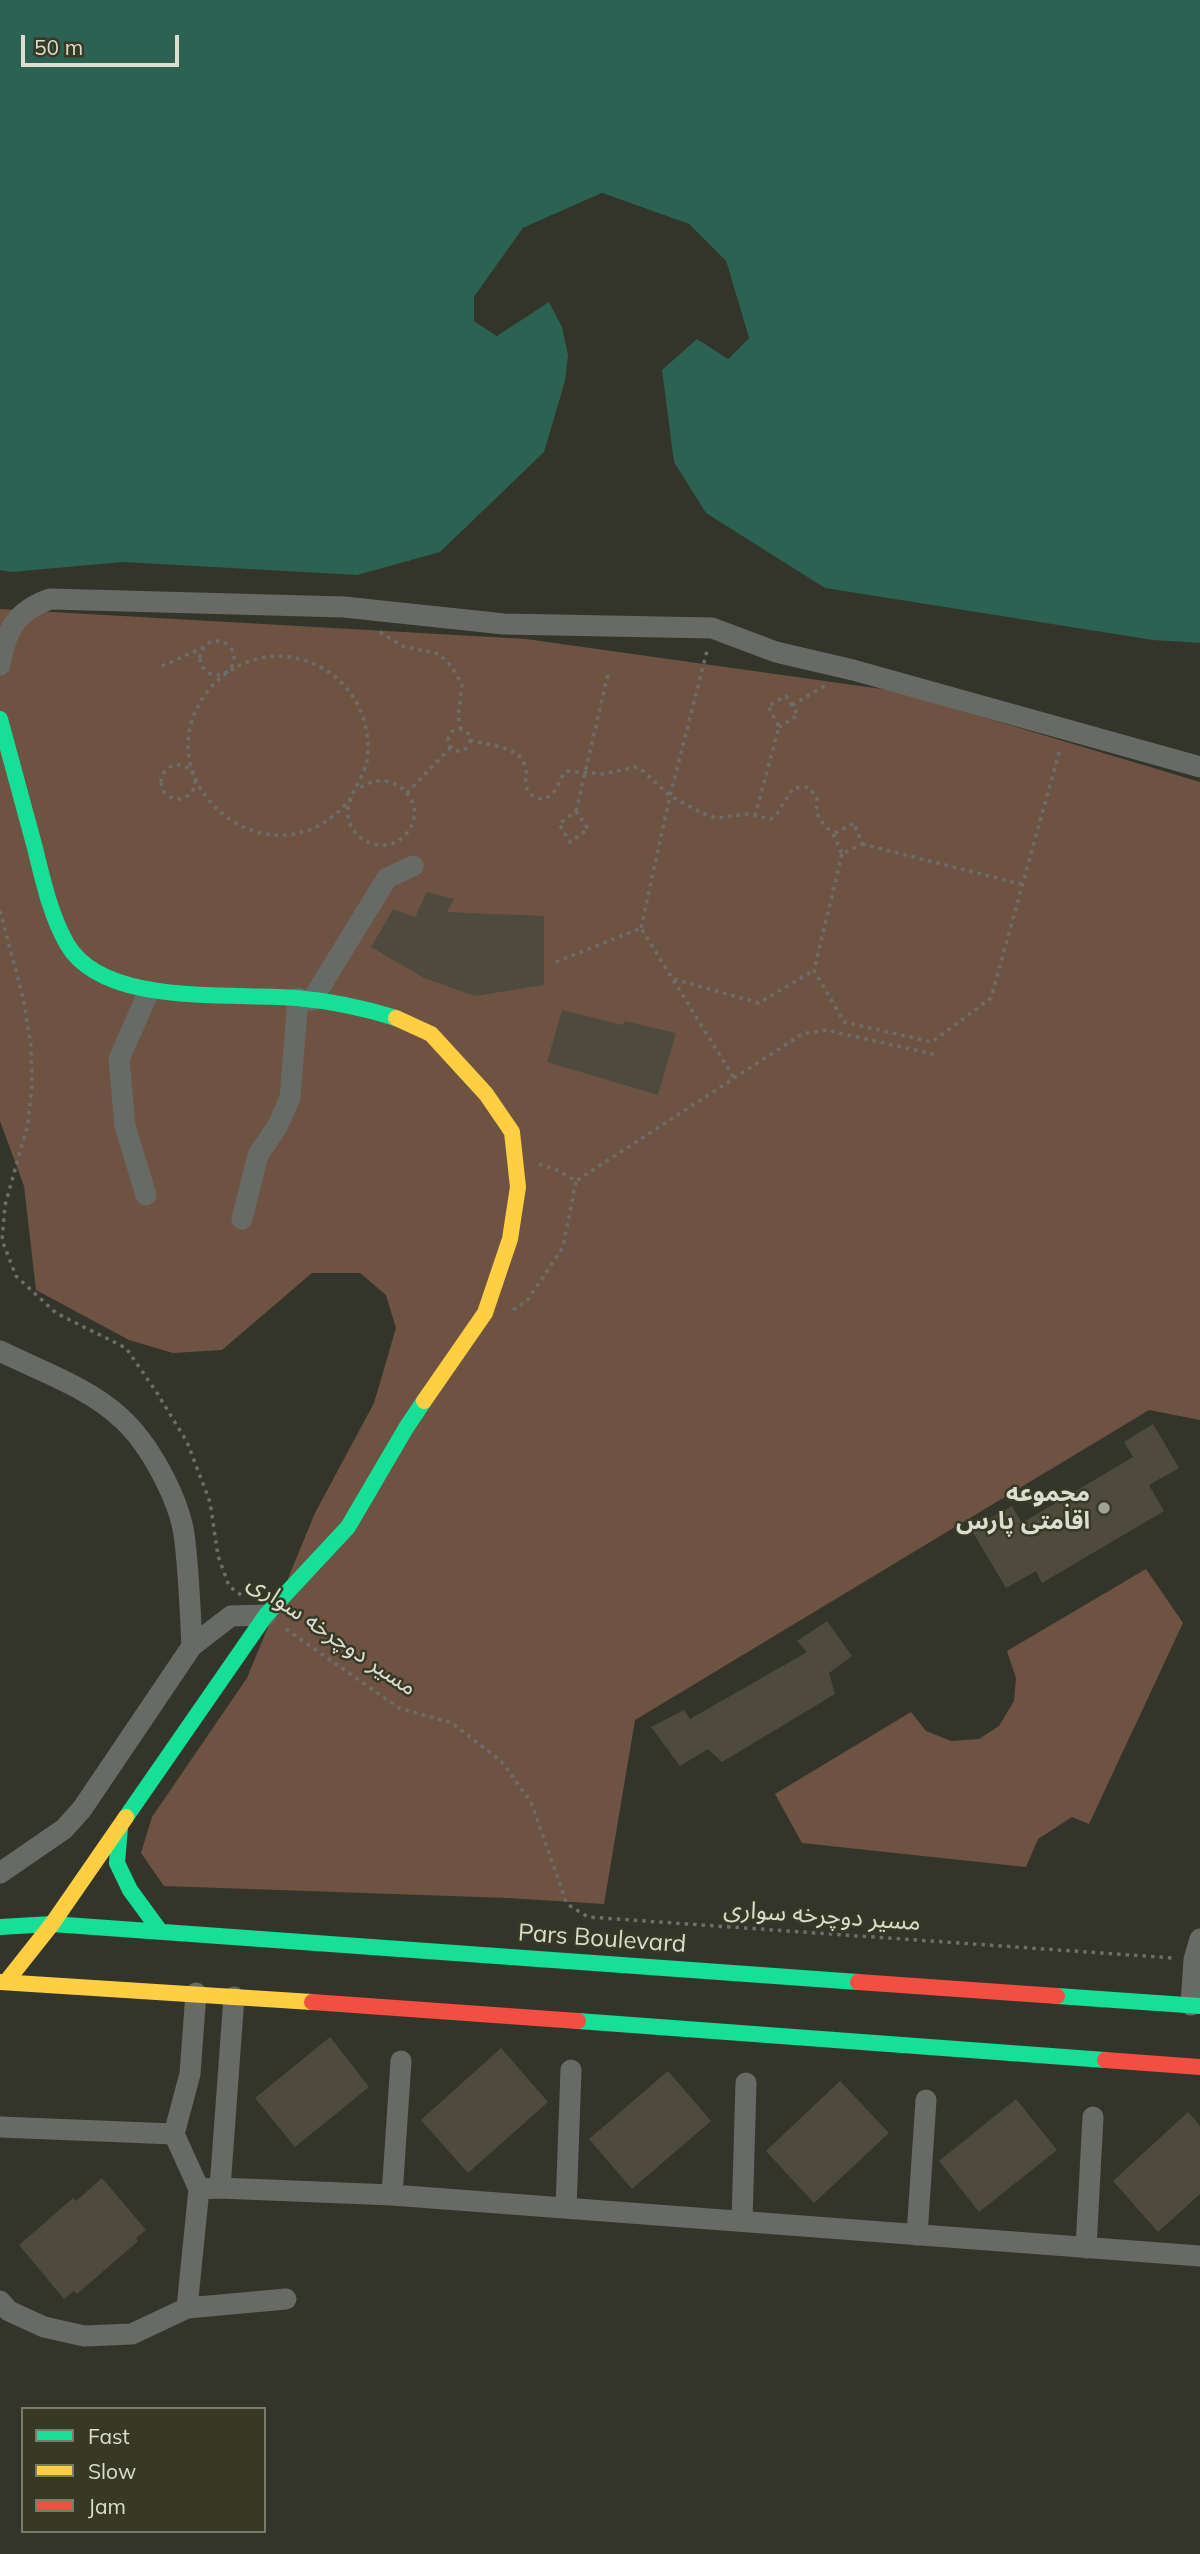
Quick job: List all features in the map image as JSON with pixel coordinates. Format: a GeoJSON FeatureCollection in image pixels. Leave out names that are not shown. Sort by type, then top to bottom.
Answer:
{"type":"FeatureCollection","features":[{"type":"Feature","properties":{"kind":"main road"},"geometry":{"type":"LineString","coordinates":[[0,719],[51,909],[68,946],[92,970],[120,983],[149,991],[305,999],[374,1010],[406,1021],[431,1034],[486,1094],[512,1132],[518,1187],[510,1239],[485,1313],[406,1428],[348,1527],[267,1615],[52,1923],[3,1982]]}},
{"type":"Feature","properties":{"kind":"main road"},"geometry":{"type":"LineString","coordinates":[[120,1828],[117,1863],[130,1890],[160,1931]]}},
{"type":"Feature","properties":{"kind":"main road","name":"Pars Boulevard"},"geometry":{"type":"LineString","coordinates":[[0,1927],[52,1923],[1195,2005]]}},
{"type":"Feature","properties":{"kind":"main road"},"geometry":{"type":"LineString","coordinates":[[3,1982],[196,1993],[1200,2067]]}},
{"type":"Feature","properties":{"kind":"street"},"geometry":{"type":"LineString","coordinates":[[0,665],[13,626],[29,606],[50,599],[344,607],[504,624],[712,628],[776,652],[853,670],[1200,767]]}},
{"type":"Feature","properties":{"kind":"street"},"geometry":{"type":"LineString","coordinates":[[242,1219],[258,1155],[277,1127],[290,1098],[305,999],[387,878],[413,866]]}},
{"type":"Feature","properties":{"kind":"street"},"geometry":{"type":"LineString","coordinates":[[146,1195],[125,1126],[119,1059],[149,991]]}},
{"type":"Feature","properties":{"kind":"street"},"geometry":{"type":"LineString","coordinates":[[0,1351],[88,1394],[121,1418],[145,1446],[165,1480],[184,1532],[192,1646]]}},
{"type":"Feature","properties":{"kind":"street"},"geometry":{"type":"LineString","coordinates":[[0,1873],[64,1829],[82,1809],[192,1646],[231,1616],[267,1615]]}},
{"type":"Feature","properties":{"kind":"street"},"geometry":{"type":"LineString","coordinates":[[1195,2005],[1194,1960],[1200,1939]]}},
{"type":"Feature","properties":{"kind":"street"},"geometry":{"type":"LineString","coordinates":[[196,1993],[190,2074],[174,2134],[209,2189]]}},
{"type":"Feature","properties":{"kind":"street"},"geometry":{"type":"LineString","coordinates":[[187,2308],[209,2189],[234,1997]]}},
{"type":"Feature","properties":{"kind":"street"},"geometry":{"type":"LineString","coordinates":[[392,2194],[401,2061]]}},
{"type":"Feature","properties":{"kind":"street"},"geometry":{"type":"LineString","coordinates":[[566,2208],[571,2070]]}},
{"type":"Feature","properties":{"kind":"street"},"geometry":{"type":"LineString","coordinates":[[742,2221],[746,2083]]}},
{"type":"Feature","properties":{"kind":"street"},"geometry":{"type":"LineString","coordinates":[[917,2235],[926,2100]]}},
{"type":"Feature","properties":{"kind":"street"},"geometry":{"type":"LineString","coordinates":[[1086,2248],[1093,2117]]}},
{"type":"Feature","properties":{"kind":"street"},"geometry":{"type":"LineString","coordinates":[[0,2127],[174,2134]]}},
{"type":"Feature","properties":{"kind":"street"},"geometry":{"type":"LineString","coordinates":[[209,2189],[392,2194],[1200,2256]]}},
{"type":"Feature","properties":{"kind":"street"},"geometry":{"type":"LineString","coordinates":[[0,2301],[9,2311],[44,2327],[84,2336],[132,2334],[187,2308],[286,2299]]}},
{"type":"Feature","properties":{"kind":"path"},"geometry":{"type":"LineString","coordinates":[[373,626],[402,646],[439,653],[452,667],[462,685],[458,716],[461,729],[469,735],[470,740],[469,745],[460,751],[451,747],[449,742],[451,733],[461,729]]}},
{"type":"Feature","properties":{"kind":"path"},"geometry":{"type":"LineString","coordinates":[[712,628],[670,796],[641,928],[734,1078]]}},
{"type":"Feature","properties":{"kind":"path"},"geometry":{"type":"LineString","coordinates":[[162,666],[211,642],[219,641],[232,650],[234,659],[232,667],[227,673],[205,695],[195,714],[189,745],[194,777],[192,790],[181,798],[168,795],[161,783],[165,770],[171,766],[185,766],[194,777],[204,796],[218,812],[235,825],[266,835],[308,831],[336,814],[357,790],[367,760],[366,729],[355,699],[334,675],[316,664],[286,656],[255,659],[227,673],[219,676],[210,675],[200,663],[200,654],[204,647]]}},
{"type":"Feature","properties":{"kind":"path"},"geometry":{"type":"LineString","coordinates":[[576,811],[588,829],[570,842],[559,824],[576,811],[609,670]]}},
{"type":"Feature","properties":{"kind":"path"},"geometry":{"type":"LineString","coordinates":[[792,705],[853,670]]}},
{"type":"Feature","properties":{"kind":"path"},"geometry":{"type":"LineString","coordinates":[[755,816],[779,727],[798,715],[786,696],[768,706],[779,727]]}},
{"type":"Feature","properties":{"kind":"path"},"geometry":{"type":"LineString","coordinates":[[470,740],[515,752],[523,760],[527,770],[526,784],[529,793],[536,798],[544,799],[551,795],[560,777],[567,771],[603,774],[635,767],[641,769],[670,796],[716,818],[749,814],[771,819],[793,788],[808,787],[817,797],[816,813],[823,826],[833,834],[842,854],[814,970],[844,1022],[932,1042],[991,998],[1065,730]]}},
{"type":"Feature","properties":{"kind":"path"},"geometry":{"type":"LineString","coordinates":[[407,793],[451,747]]}},
{"type":"Feature","properties":{"kind":"path"},"geometry":{"type":"LineString","coordinates":[[351,799],[348,818],[351,828],[365,842],[384,846],[402,838],[413,821],[414,811],[407,793],[400,786],[382,779],[373,780],[357,790]]}},
{"type":"Feature","properties":{"kind":"path"},"geometry":{"type":"LineString","coordinates":[[833,834],[854,822],[862,844]]}},
{"type":"Feature","properties":{"kind":"path"},"geometry":{"type":"LineString","coordinates":[[842,854],[862,844],[1021,884]]}},
{"type":"Feature","properties":{"kind":"path","name":"مسیر دوچرخه سواری"},"geometry":{"type":"LineString","coordinates":[[0,911],[23,997],[31,1046],[33,1084],[28,1124],[5,1205],[2,1240],[16,1276],[56,1313],[126,1348],[187,1443],[210,1502],[218,1556],[229,1586],[399,1707],[452,1723],[502,1762],[531,1802],[568,1904],[588,1917],[1194,1960]]}},
{"type":"Feature","properties":{"kind":"path"},"geometry":{"type":"LineString","coordinates":[[556,962],[641,928]]}},
{"type":"Feature","properties":{"kind":"path"},"geometry":{"type":"LineString","coordinates":[[673,979],[759,1003],[814,970]]}},
{"type":"Feature","properties":{"kind":"path"},"geometry":{"type":"LineString","coordinates":[[505,1316],[527,1301],[563,1247],[576,1181],[802,1034],[826,1030],[937,1055]]}},
{"type":"Feature","properties":{"kind":"path"},"geometry":{"type":"LineString","coordinates":[[516,1165],[541,1164],[576,1181]]}},
{"type":"Feature","properties":{"kind":"shaded area"},"geometry":{"type":"Polygon","coordinates":[[[0,0],[1200,0],[1200,643],[1153,640],[825,588],[706,513],[674,462],[662,370],[697,339],[728,359],[749,338],[726,261],[688,224],[602,193],[523,228],[474,297],[474,321],[497,336],[549,302],[562,327],[568,355],[565,381],[544,452],[440,552],[357,575],[123,562],[11,572],[0,570],[0,0]]]}},
{"type":"Feature","properties":{"kind":"shaded area"},"geometry":{"type":"Polygon","coordinates":[[[0,609],[526,639],[896,691],[1200,782],[1200,1420],[1149,1410],[635,1720],[604,1904],[164,1886],[141,1853],[152,1817],[247,1678],[315,1513],[374,1403],[396,1328],[386,1295],[360,1273],[312,1273],[222,1350],[173,1353],[129,1340],[36,1290],[24,1186],[0,1121],[0,609]]]}},
{"type":"Feature","properties":{"kind":"shaded area"},"geometry":{"type":"Polygon","coordinates":[[[1146,1569],[1183,1623],[1089,1824],[1072,1817],[1038,1839],[1026,1867],[802,1843],[775,1794],[911,1712],[926,1731],[951,1741],[979,1739],[999,1726],[1014,1701],[1016,1678],[1007,1651],[1146,1569]]]}},
{"type":"Feature","properties":{"kind":"pier"},"geometry":{"type":"Polygon","coordinates":[[[602,193],[689,224],[726,261],[749,338],[728,359],[723,351],[728,354],[745,337],[723,263],[687,227],[602,197],[525,231],[478,299],[477,319],[497,332],[501,330],[497,336],[474,321],[474,297],[523,228],[602,193]]]}},
{"type":"Feature","properties":{"kind":"building"},"geometry":{"type":"Polygon","coordinates":[[[427,892],[454,899],[447,912],[544,916],[544,985],[475,996],[424,978],[371,947],[393,909],[415,917],[427,892]]]}},
{"type":"Feature","properties":{"kind":"building"},"geometry":{"type":"Polygon","coordinates":[[[562,1010],[623,1025],[625,1021],[676,1033],[658,1095],[547,1062],[562,1010]]]}},
{"type":"Feature","properties":{"kind":"building","name":"مجموعه اقامتی پارس"},"geometry":{"type":"Polygon","coordinates":[[[1153,1424],[1179,1468],[1149,1485],[1164,1511],[1042,1583],[1036,1571],[1006,1588],[971,1529],[1012,1506],[1022,1523],[1133,1457],[1124,1442],[1153,1424]]]}},
{"type":"Feature","properties":{"kind":"building"},"geometry":{"type":"Polygon","coordinates":[[[827,1621],[852,1656],[829,1673],[835,1694],[722,1762],[708,1749],[680,1766],[651,1727],[684,1710],[690,1719],[807,1652],[797,1641],[827,1621]]]}},
{"type":"Feature","properties":{"kind":"building"},"geometry":{"type":"Polygon","coordinates":[[[330,2037],[369,2087],[295,2147],[255,2098],[330,2037]]]}},
{"type":"Feature","properties":{"kind":"building"},"geometry":{"type":"Polygon","coordinates":[[[501,2048],[548,2102],[468,2173],[421,2120],[501,2048]]]}},
{"type":"Feature","properties":{"kind":"building"},"geometry":{"type":"Polygon","coordinates":[[[668,2071],[711,2121],[632,2189],[589,2139],[668,2071]]]}},
{"type":"Feature","properties":{"kind":"building"},"geometry":{"type":"Polygon","coordinates":[[[840,2081],[889,2133],[814,2203],[766,2151],[840,2081]]]}},
{"type":"Feature","properties":{"kind":"building"},"geometry":{"type":"Polygon","coordinates":[[[1016,2099],[1057,2150],[979,2212],[939,2161],[1016,2099]]]}},
{"type":"Feature","properties":{"kind":"building"},"geometry":{"type":"Polygon","coordinates":[[[1188,2112],[1200,2126],[1200,2194],[1158,2232],[1113,2181],[1188,2112]]]}},
{"type":"Feature","properties":{"kind":"building"},"geometry":{"type":"Polygon","coordinates":[[[102,2178],[146,2230],[136,2238],[138,2241],[77,2294],[74,2291],[64,2299],[19,2245],[73,2198],[76,2201],[102,2178]]]}},
{"type":"Feature","properties":{"kind":"traffic: fast"},"geometry":{"type":"LineString","coordinates":[[0,719],[52,909],[67,944],[85,964],[110,979],[139,988],[172,993],[309,999],[347,1005],[396,1018]]}},
{"type":"Feature","properties":{"kind":"traffic: fast"},"geometry":{"type":"LineString","coordinates":[[126,1817],[266,1615],[348,1527],[424,1401]]}},
{"type":"Feature","properties":{"kind":"traffic: fast"},"geometry":{"type":"LineString","coordinates":[[120,1827],[117,1863],[130,1890],[160,1931]]}},
{"type":"Feature","properties":{"kind":"traffic: fast"},"geometry":{"type":"LineString","coordinates":[[0,1927],[52,1924],[858,1982]]}},
{"type":"Feature","properties":{"kind":"traffic: fast"},"geometry":{"type":"LineString","coordinates":[[1057,1996],[1200,2006]]}},
{"type":"Feature","properties":{"kind":"traffic: fast"},"geometry":{"type":"LineString","coordinates":[[578,2021],[1105,2060]]}},
{"type":"Feature","properties":{"kind":"traffic: slow"},"geometry":{"type":"LineString","coordinates":[[396,1018],[431,1034],[486,1094],[512,1132],[518,1187],[510,1239],[485,1313],[424,1401]]}},
{"type":"Feature","properties":{"kind":"traffic: slow"},"geometry":{"type":"LineString","coordinates":[[6,1982],[52,1924],[126,1817]]}},
{"type":"Feature","properties":{"kind":"traffic: slow"},"geometry":{"type":"LineString","coordinates":[[0,1982],[312,2002]]}},
{"type":"Feature","properties":{"kind":"traffic: jam"},"geometry":{"type":"LineString","coordinates":[[858,1982],[1057,1996]]}},
{"type":"Feature","properties":{"kind":"traffic: jam"},"geometry":{"type":"LineString","coordinates":[[312,2002],[578,2021]]}},
{"type":"Feature","properties":{"kind":"traffic: jam"},"geometry":{"type":"LineString","coordinates":[[1105,2060],[1200,2067]]}},
{"type":"Feature","properties":{"kind":"place","name":"مجموعه اقامتی پارس"},"geometry":{"type":"Point","coordinates":[1104,1508]}}]}
